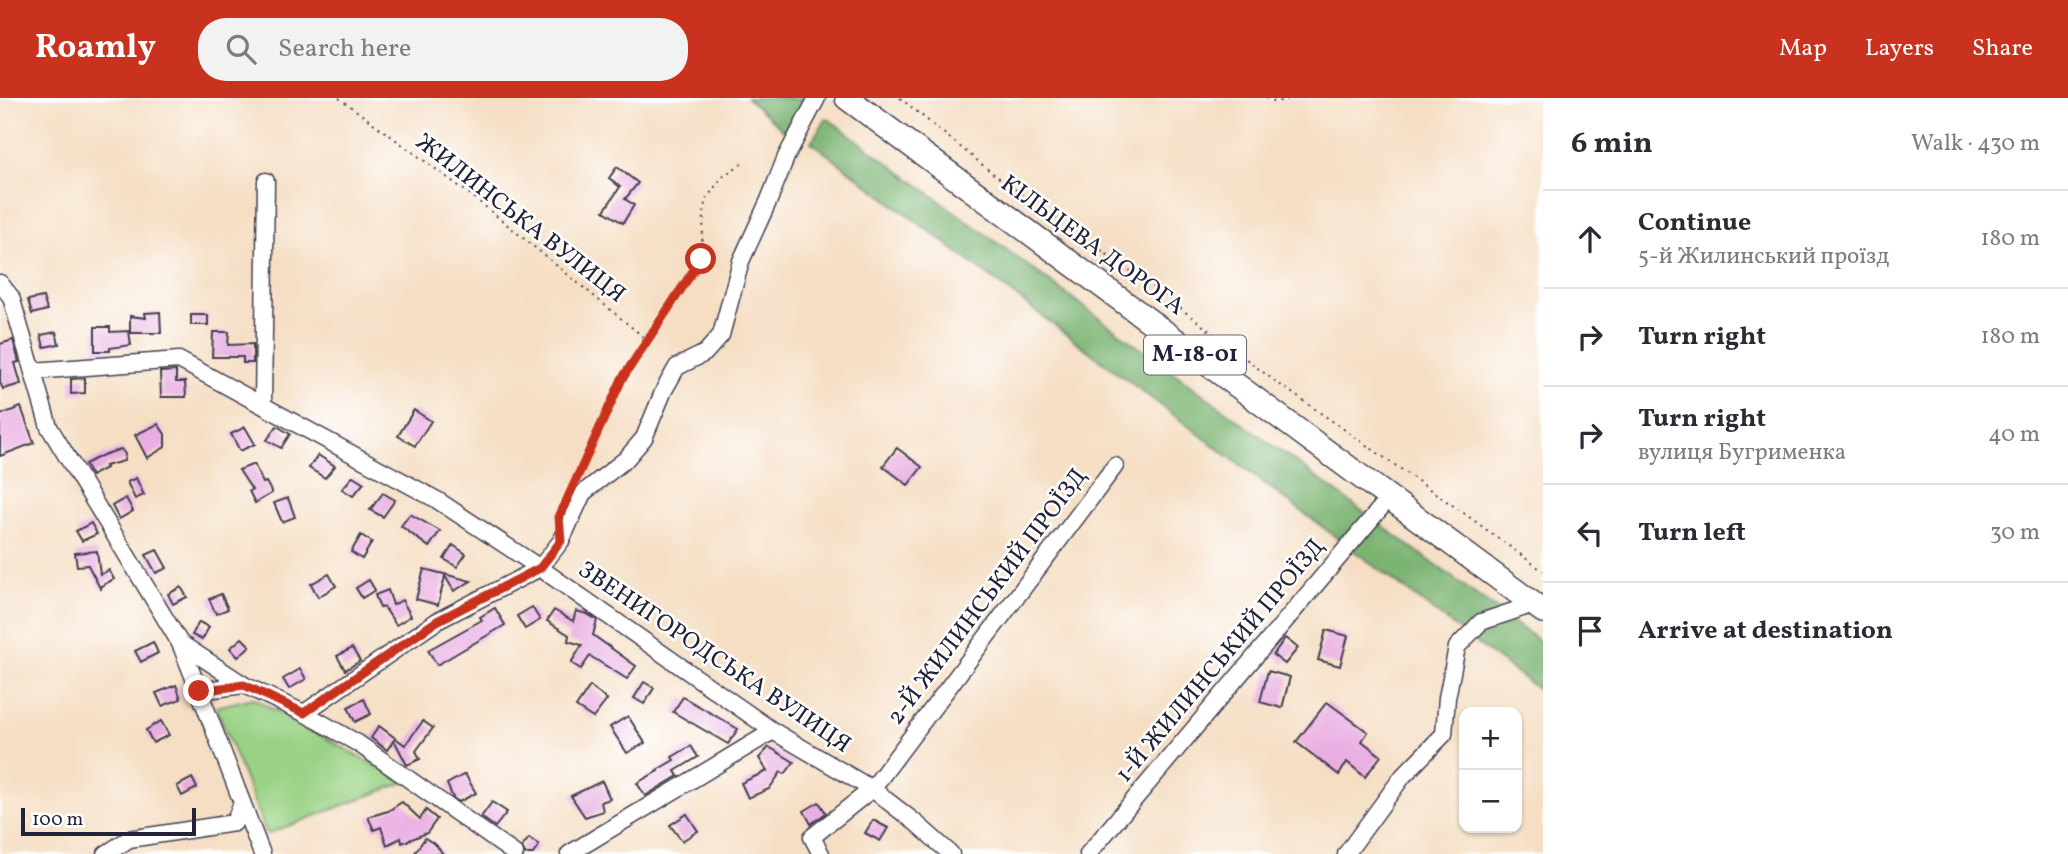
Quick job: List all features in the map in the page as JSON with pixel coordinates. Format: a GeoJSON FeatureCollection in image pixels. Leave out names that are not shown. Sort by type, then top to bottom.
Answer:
{"type":"FeatureCollection","features":[{"type":"Feature","properties":{"kind":"highway","name":"КІЛЬЦЕВА ДОРОГА"},"geometry":{"type":"LineString","coordinates":[[847,98],[1538,608]]}},
{"type":"Feature","properties":{"kind":"street"},"geometry":{"type":"LineString","coordinates":[[304,713],[437,621],[540,568],[561,541],[583,493],[626,459],[644,438],[677,367],[705,353],[721,335],[741,261],[786,157],[817,98]]}},
{"type":"Feature","properties":{"kind":"street"},"geometry":{"type":"LineString","coordinates":[[263,405],[266,181]]}},
{"type":"Feature","properties":{"kind":"street"},"geometry":{"type":"LineString","coordinates":[[0,283],[12,297],[50,427],[180,643],[262,854]]}},
{"type":"Feature","properties":{"kind":"street","name":"ЗВЕНИГОРОДСЬКА ВУЛИЦЯ"},"geometry":{"type":"LineString","coordinates":[[33,371],[179,360],[437,500],[540,568],[773,731],[872,789],[951,854]]}},
{"type":"Feature","properties":{"kind":"street","name":"2-Й ЖИЛИНСЬКИЙ ПРОЇЗД"},"geometry":{"type":"LineString","coordinates":[[821,854],[812,837],[872,789],[1115,466]]}},
{"type":"Feature","properties":{"kind":"street","name":"1-Й ЖИЛИНСЬКИЙ ПРОЇЗД"},"geometry":{"type":"LineString","coordinates":[[1088,854],[1389,498]]}},
{"type":"Feature","properties":{"kind":"street"},"geometry":{"type":"LineString","coordinates":[[1346,854],[1403,776],[1444,734],[1447,698],[1457,647],[1481,622],[1538,608]]}},
{"type":"Feature","properties":{"kind":"street"},"geometry":{"type":"LineString","coordinates":[[180,643],[244,685],[304,713],[359,744],[515,854]]}},
{"type":"Feature","properties":{"kind":"street"},"geometry":{"type":"LineString","coordinates":[[199,691],[244,685]]}},
{"type":"Feature","properties":{"kind":"street"},"geometry":{"type":"LineString","coordinates":[[569,854],[773,731]]}},
{"type":"Feature","properties":{"kind":"street"},"geometry":{"type":"LineString","coordinates":[[106,854],[129,839],[234,823],[242,803]]}},
{"type":"Feature","properties":{"kind":"path","name":"ЖИЛИНСЬКА ВУЛИЦЯ"},"geometry":{"type":"LineString","coordinates":[[339,98],[471,195],[647,340]]}},
{"type":"Feature","properties":{"kind":"path"},"geometry":{"type":"LineString","coordinates":[[900,98],[995,175],[1149,284],[1272,379],[1543,571]]}},
{"type":"Feature","properties":{"kind":"path"},"geometry":{"type":"LineString","coordinates":[[1266,98],[1275,102],[1294,98]]}},
{"type":"Feature","properties":{"kind":"path"},"geometry":{"type":"LineString","coordinates":[[576,481],[622,379],[701,259],[705,201],[722,177],[744,162]]}},
{"type":"Feature","properties":{"kind":"green space"},"geometry":{"type":"Polygon","coordinates":[[[747,98],[801,98],[805,104],[784,131],[747,98]]]}},
{"type":"Feature","properties":{"kind":"green space"},"geometry":{"type":"Polygon","coordinates":[[[827,118],[1543,644],[1543,693],[811,142],[827,118]]]}},
{"type":"Feature","properties":{"kind":"green space"},"geometry":{"type":"Polygon","coordinates":[[[253,698],[405,782],[267,834],[216,707],[253,698]]]}},
{"type":"Feature","properties":{"kind":"building"},"geometry":{"type":"Polygon","coordinates":[[[617,167],[638,183],[625,199],[634,205],[623,223],[604,211],[620,187],[609,178],[617,167]]]}},
{"type":"Feature","properties":{"kind":"building"},"geometry":{"type":"Polygon","coordinates":[[[43,297],[47,310],[32,314],[28,300],[43,297]]]}},
{"type":"Feature","properties":{"kind":"building"},"geometry":{"type":"Polygon","coordinates":[[[160,312],[161,333],[130,333],[130,316],[146,318],[145,313],[160,312]]]}},
{"type":"Feature","properties":{"kind":"building"},"geometry":{"type":"Polygon","coordinates":[[[191,315],[208,315],[208,325],[191,325],[191,315]]]}},
{"type":"Feature","properties":{"kind":"building"},"geometry":{"type":"Polygon","coordinates":[[[95,327],[110,327],[110,332],[129,331],[131,345],[110,348],[110,351],[95,351],[95,327]]]}},
{"type":"Feature","properties":{"kind":"building"},"geometry":{"type":"Polygon","coordinates":[[[56,332],[59,344],[44,347],[41,335],[56,332]]]}},
{"type":"Feature","properties":{"kind":"building"},"geometry":{"type":"Polygon","coordinates":[[[213,332],[229,332],[228,345],[253,344],[253,363],[243,363],[243,357],[212,357],[213,332]]]}},
{"type":"Feature","properties":{"kind":"building"},"geometry":{"type":"Polygon","coordinates":[[[13,340],[19,362],[15,363],[21,384],[3,389],[0,383],[0,344],[13,340]]]}},
{"type":"Feature","properties":{"kind":"building"},"geometry":{"type":"Polygon","coordinates":[[[176,371],[176,382],[185,382],[186,397],[161,397],[160,372],[176,371]]]}},
{"type":"Feature","properties":{"kind":"building"},"geometry":{"type":"Polygon","coordinates":[[[85,378],[85,393],[71,394],[71,379],[85,378]]]}},
{"type":"Feature","properties":{"kind":"building"},"geometry":{"type":"Polygon","coordinates":[[[21,407],[34,443],[0,456],[0,415],[21,407]]]}},
{"type":"Feature","properties":{"kind":"building"},"geometry":{"type":"Polygon","coordinates":[[[414,410],[431,421],[415,446],[398,436],[414,410]]]}},
{"type":"Feature","properties":{"kind":"building"},"geometry":{"type":"Polygon","coordinates":[[[158,424],[165,434],[165,447],[147,458],[135,435],[158,424]]]}},
{"type":"Feature","properties":{"kind":"building"},"geometry":{"type":"Polygon","coordinates":[[[277,426],[290,434],[281,448],[267,440],[277,426]]]}},
{"type":"Feature","properties":{"kind":"building"},"geometry":{"type":"Polygon","coordinates":[[[245,427],[255,444],[240,451],[231,434],[245,427]]]}},
{"type":"Feature","properties":{"kind":"building"},"geometry":{"type":"Polygon","coordinates":[[[897,448],[922,467],[908,485],[883,466],[897,448]]]}},
{"type":"Feature","properties":{"kind":"building"},"geometry":{"type":"Polygon","coordinates":[[[121,449],[125,454],[124,461],[105,466],[106,468],[91,476],[85,464],[121,449]]]}},
{"type":"Feature","properties":{"kind":"building"},"geometry":{"type":"Polygon","coordinates":[[[318,455],[335,466],[325,478],[309,468],[318,455]]]}},
{"type":"Feature","properties":{"kind":"building"},"geometry":{"type":"Polygon","coordinates":[[[254,464],[263,483],[266,482],[272,493],[255,503],[249,491],[252,490],[239,470],[254,464]]]}},
{"type":"Feature","properties":{"kind":"building"},"geometry":{"type":"Polygon","coordinates":[[[353,476],[364,483],[353,496],[342,489],[353,476]]]}},
{"type":"Feature","properties":{"kind":"building"},"geometry":{"type":"Polygon","coordinates":[[[136,478],[144,495],[135,499],[127,482],[136,478]]]}},
{"type":"Feature","properties":{"kind":"building"},"geometry":{"type":"Polygon","coordinates":[[[383,493],[395,500],[383,517],[370,510],[383,493]]]}},
{"type":"Feature","properties":{"kind":"building"},"geometry":{"type":"Polygon","coordinates":[[[126,498],[133,511],[119,519],[112,506],[126,498]]]}},
{"type":"Feature","properties":{"kind":"building"},"geometry":{"type":"Polygon","coordinates":[[[288,498],[295,517],[282,522],[274,503],[288,498]]]}},
{"type":"Feature","properties":{"kind":"building"},"geometry":{"type":"Polygon","coordinates":[[[410,514],[440,531],[429,547],[401,526],[410,514]]]}},
{"type":"Feature","properties":{"kind":"building"},"geometry":{"type":"Polygon","coordinates":[[[91,523],[97,534],[82,541],[76,531],[91,523]]]}},
{"type":"Feature","properties":{"kind":"building"},"geometry":{"type":"Polygon","coordinates":[[[361,535],[372,542],[362,559],[351,552],[361,535]]]}},
{"type":"Feature","properties":{"kind":"building"},"geometry":{"type":"Polygon","coordinates":[[[453,545],[466,554],[457,567],[444,559],[453,545]]]}},
{"type":"Feature","properties":{"kind":"building"},"geometry":{"type":"Polygon","coordinates":[[[157,550],[167,568],[156,573],[146,555],[157,550]]]}},
{"type":"Feature","properties":{"kind":"building"},"geometry":{"type":"Polygon","coordinates":[[[97,551],[100,575],[109,570],[114,579],[101,586],[101,590],[88,565],[77,566],[75,553],[97,551]]]}},
{"type":"Feature","properties":{"kind":"building"},"geometry":{"type":"Polygon","coordinates":[[[424,569],[471,581],[454,591],[445,576],[438,605],[416,599],[424,569]]]}},
{"type":"Feature","properties":{"kind":"building"},"geometry":{"type":"Polygon","coordinates":[[[329,574],[336,586],[318,597],[311,584],[329,574]]]}},
{"type":"Feature","properties":{"kind":"building"},"geometry":{"type":"Polygon","coordinates":[[[369,580],[375,590],[362,598],[356,588],[369,580]]]}},
{"type":"Feature","properties":{"kind":"building"},"geometry":{"type":"Polygon","coordinates":[[[181,587],[187,597],[173,604],[168,594],[181,587]]]}},
{"type":"Feature","properties":{"kind":"building"},"geometry":{"type":"Polygon","coordinates":[[[388,590],[393,605],[402,600],[411,616],[396,625],[384,607],[380,608],[375,595],[388,590]]]}},
{"type":"Feature","properties":{"kind":"building"},"geometry":{"type":"Polygon","coordinates":[[[221,594],[228,609],[216,614],[209,599],[221,594]]]}},
{"type":"Feature","properties":{"kind":"building"},"geometry":{"type":"Polygon","coordinates":[[[532,607],[540,620],[525,629],[517,616],[532,607]]]}},
{"type":"Feature","properties":{"kind":"building"},"geometry":{"type":"Polygon","coordinates":[[[495,608],[505,625],[437,665],[428,650],[482,620],[480,617],[495,608]]]}},
{"type":"Feature","properties":{"kind":"building"},"geometry":{"type":"Polygon","coordinates":[[[554,610],[573,621],[576,611],[597,620],[593,635],[636,666],[627,679],[590,656],[581,669],[571,663],[582,645],[568,641],[569,635],[547,621],[554,610]]]}},
{"type":"Feature","properties":{"kind":"building"},"geometry":{"type":"Polygon","coordinates":[[[199,622],[209,627],[202,640],[192,635],[199,622]]]}},
{"type":"Feature","properties":{"kind":"building"},"geometry":{"type":"Polygon","coordinates":[[[1326,630],[1348,636],[1340,666],[1318,660],[1326,630]]]}},
{"type":"Feature","properties":{"kind":"building"},"geometry":{"type":"Polygon","coordinates":[[[242,638],[250,646],[238,657],[230,648],[242,638]]]}},
{"type":"Feature","properties":{"kind":"building"},"geometry":{"type":"Polygon","coordinates":[[[1285,638],[1298,648],[1285,664],[1273,655],[1285,638]]]}},
{"type":"Feature","properties":{"kind":"building"},"geometry":{"type":"Polygon","coordinates":[[[153,642],[158,653],[141,662],[135,651],[153,642]]]}},
{"type":"Feature","properties":{"kind":"building"},"geometry":{"type":"Polygon","coordinates":[[[352,648],[360,661],[345,670],[337,656],[352,648]]]}},
{"type":"Feature","properties":{"kind":"building"},"geometry":{"type":"Polygon","coordinates":[[[300,669],[306,679],[289,689],[283,679],[300,669]]]}},
{"type":"Feature","properties":{"kind":"building"},"geometry":{"type":"Polygon","coordinates":[[[1268,671],[1290,677],[1282,708],[1260,702],[1268,671]]]}},
{"type":"Feature","properties":{"kind":"building"},"geometry":{"type":"Polygon","coordinates":[[[644,682],[654,688],[644,704],[634,698],[644,682]]]}},
{"type":"Feature","properties":{"kind":"building"},"geometry":{"type":"Polygon","coordinates":[[[176,685],[181,699],[162,706],[156,693],[176,685]]]}},
{"type":"Feature","properties":{"kind":"building"},"geometry":{"type":"Polygon","coordinates":[[[590,686],[607,700],[593,718],[576,707],[590,686]]]}},
{"type":"Feature","properties":{"kind":"building"},"geometry":{"type":"Polygon","coordinates":[[[683,697],[738,729],[728,744],[673,712],[683,697]]]}},
{"type":"Feature","properties":{"kind":"building"},"geometry":{"type":"Polygon","coordinates":[[[364,699],[371,714],[355,722],[348,707],[364,699]]]}},
{"type":"Feature","properties":{"kind":"building"},"geometry":{"type":"Polygon","coordinates":[[[1327,702],[1368,732],[1362,741],[1381,756],[1365,777],[1347,762],[1339,775],[1296,742],[1327,702]]]}},
{"type":"Feature","properties":{"kind":"building"},"geometry":{"type":"Polygon","coordinates":[[[628,716],[645,743],[627,753],[610,727],[628,716]]]}},
{"type":"Feature","properties":{"kind":"building"},"geometry":{"type":"Polygon","coordinates":[[[161,721],[169,735],[153,743],[146,730],[161,721]]]}},
{"type":"Feature","properties":{"kind":"building"},"geometry":{"type":"Polygon","coordinates":[[[423,721],[433,728],[416,751],[420,759],[407,765],[394,740],[387,750],[371,738],[379,726],[405,745],[423,721]]]}},
{"type":"Feature","properties":{"kind":"building"},"geometry":{"type":"Polygon","coordinates":[[[691,746],[698,757],[675,771],[678,776],[645,796],[637,783],[691,746]]]}},
{"type":"Feature","properties":{"kind":"building"},"geometry":{"type":"Polygon","coordinates":[[[769,747],[794,762],[785,774],[781,772],[769,789],[748,798],[741,783],[767,771],[759,758],[769,747]]]}},
{"type":"Feature","properties":{"kind":"building"},"geometry":{"type":"Polygon","coordinates":[[[465,774],[476,793],[459,802],[453,798],[447,784],[465,774]]]}},
{"type":"Feature","properties":{"kind":"building"},"geometry":{"type":"Polygon","coordinates":[[[192,778],[197,788],[182,796],[177,786],[192,778]]]}},
{"type":"Feature","properties":{"kind":"building"},"geometry":{"type":"Polygon","coordinates":[[[602,781],[610,799],[601,802],[603,811],[585,817],[571,796],[602,781]]]}},
{"type":"Feature","properties":{"kind":"building"},"geometry":{"type":"Polygon","coordinates":[[[402,802],[420,819],[426,810],[437,819],[427,833],[402,843],[401,838],[387,845],[381,827],[374,830],[368,817],[388,811],[402,802]]]}},
{"type":"Feature","properties":{"kind":"building"},"geometry":{"type":"Polygon","coordinates":[[[492,802],[507,812],[495,827],[481,817],[492,802]]]}},
{"type":"Feature","properties":{"kind":"building"},"geometry":{"type":"Polygon","coordinates":[[[819,802],[826,813],[811,824],[804,811],[819,802]]]}},
{"type":"Feature","properties":{"kind":"building"},"geometry":{"type":"Polygon","coordinates":[[[687,814],[698,831],[682,841],[670,825],[687,814]]]}},
{"type":"Feature","properties":{"kind":"building"},"geometry":{"type":"Polygon","coordinates":[[[873,820],[888,828],[880,841],[865,833],[873,820]]]}},
{"type":"Feature","properties":{"kind":"building"},"geometry":{"type":"Polygon","coordinates":[[[425,838],[436,845],[443,854],[414,854],[425,838]]]}},
{"type":"Feature","properties":{"kind":"building"},"geometry":{"type":"Polygon","coordinates":[[[529,838],[539,845],[533,854],[525,854],[522,847],[529,838]]]}},
{"type":"Feature","properties":{"kind":"route"},"geometry":{"type":"LineString","coordinates":[[199,691],[244,685],[304,713],[437,621],[540,568],[561,541],[559,517],[622,379],[701,259]]}}]}
